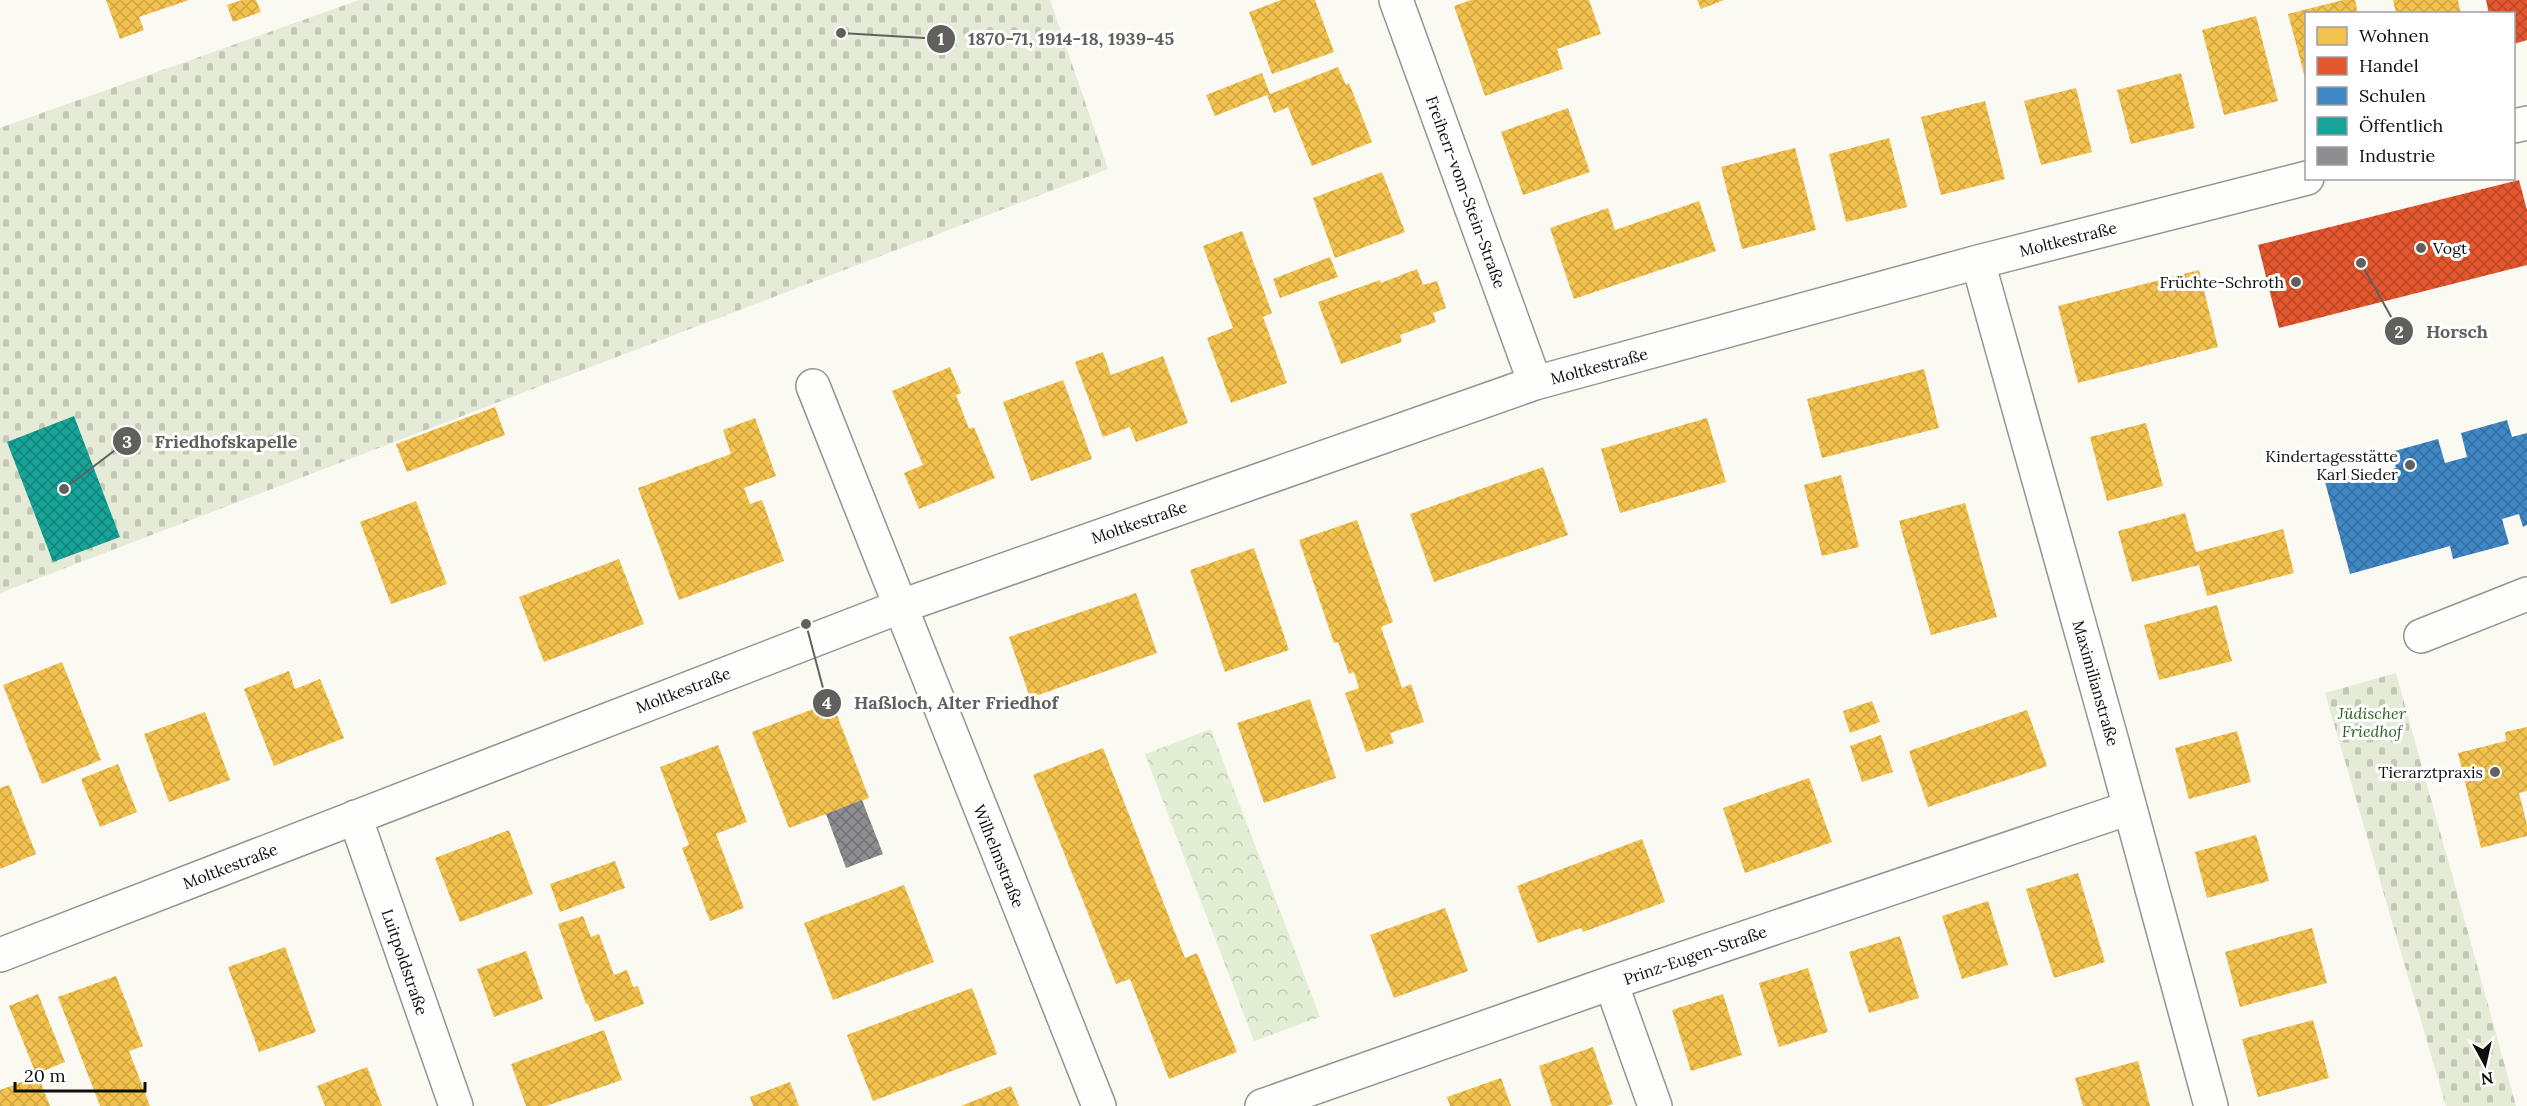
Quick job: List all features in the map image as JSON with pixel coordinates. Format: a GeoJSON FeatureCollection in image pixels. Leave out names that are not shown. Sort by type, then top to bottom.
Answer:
{"type":"FeatureCollection","features":[{"type":"Feature","properties":{"kind":"street","name":"Freiherr-vom-Stein-Straße"},"geometry":{"type":"LineString","coordinates":[[1396,0],[1535,383]]}},
{"type":"Feature","properties":{"kind":"street","name":"Moltkestraße"},"geometry":{"type":"LineString","coordinates":[[0,956],[899,607],[1535,383],[1978,262],[2305,179]]}},
{"type":"Feature","properties":{"kind":"street","name":"Maximilianstraße"},"geometry":{"type":"LineString","coordinates":[[1978,262],[2211,1106]]}},
{"type":"Feature","properties":{"kind":"street","name":"Wilhelmstraße"},"geometry":{"type":"LineString","coordinates":[[813,386],[1099,1106]]}},
{"type":"Feature","properties":{"kind":"street"},"geometry":{"type":"LineString","coordinates":[[2421,636],[2527,594]]}},
{"type":"Feature","properties":{"kind":"street","name":"Prinz-Eugen-Straße"},"geometry":{"type":"LineString","coordinates":[[1262,1106],[1611,983],[2129,808]]}},
{"type":"Feature","properties":{"kind":"street","name":"Luitpoldstraße"},"geometry":{"type":"LineString","coordinates":[[355,817],[456,1106]]}},
{"type":"Feature","properties":{"kind":"street"},"geometry":{"type":"LineString","coordinates":[[1611,983],[1655,1106]]}},
{"type":"Feature","properties":{"kind":"green space"},"geometry":{"type":"Polygon","coordinates":[[[359,0],[1050,0],[1108,169],[0,593],[0,128],[359,0]]]}},
{"type":"Feature","properties":{"kind":"green space","name":"Jüdischer Friedhof"},"geometry":{"type":"Polygon","coordinates":[[[2396,673],[2516,1106],[2446,1106],[2325,693],[2396,673]]]}},
{"type":"Feature","properties":{"kind":"green space"},"geometry":{"type":"Polygon","coordinates":[[[1211,729],[1320,1017],[1254,1041],[1145,754],[1211,729]]]}},
{"type":"Feature","properties":{"kind":"building: Wohnen"},"geometry":{"type":"Polygon","coordinates":[[[106,0],[189,0],[139,17],[144,30],[120,39],[106,0]]]}},
{"type":"Feature","properties":{"kind":"building: Wohnen"},"geometry":{"type":"Polygon","coordinates":[[[242,0],[256,0],[261,12],[233,22],[227,5],[242,0]]]}},
{"type":"Feature","properties":{"kind":"building: Wohnen"},"geometry":{"type":"Polygon","coordinates":[[[1281,0],[1315,0],[1334,52],[1272,74],[1249,12],[1281,0]]]}},
{"type":"Feature","properties":{"kind":"building: Wohnen"},"geometry":{"type":"Polygon","coordinates":[[[1471,0],[1589,0],[1601,34],[1557,49],[1563,69],[1485,96],[1454,6],[1471,0]]]}},
{"type":"Feature","properties":{"kind":"building: Wohnen"},"geometry":{"type":"Polygon","coordinates":[[[1697,0],[1724,0],[1701,9],[1697,0]]]}},
{"type":"Feature","properties":{"kind":"building: Wohnen"},"geometry":{"type":"Polygon","coordinates":[[[2343,0],[2355,0],[2358,12],[2305,12],[2305,77],[2288,14],[2343,0]]]}},
{"type":"Feature","properties":{"kind":"building: Wohnen"},"geometry":{"type":"Polygon","coordinates":[[[2393,0],[2458,0],[2461,12],[2396,12],[2393,0]]]}},
{"type":"Feature","properties":{"kind":"building: Wohnen"},"geometry":{"type":"Polygon","coordinates":[[[2256,16],[2278,101],[2224,115],[2202,30],[2256,16]]]}},
{"type":"Feature","properties":{"kind":"building: Wohnen"},"geometry":{"type":"Polygon","coordinates":[[[1338,67],[1346,85],[1349,83],[1372,142],[1312,166],[1288,107],[1274,113],[1267,95],[1215,116],[1206,95],[1262,73],[1270,94],[1338,67]]]}},
{"type":"Feature","properties":{"kind":"building: Wohnen"},"geometry":{"type":"Polygon","coordinates":[[[2181,73],[2195,128],[2131,144],[2117,90],[2181,73]]]}},
{"type":"Feature","properties":{"kind":"building: Wohnen"},"geometry":{"type":"Polygon","coordinates":[[[2076,88],[2092,152],[2041,165],[2024,101],[2076,88]]]}},
{"type":"Feature","properties":{"kind":"building: Wohnen"},"geometry":{"type":"Polygon","coordinates":[[[1985,101],[2005,179],[1941,195],[1921,117],[1985,101]]]}},
{"type":"Feature","properties":{"kind":"building: Wohnen"},"geometry":{"type":"Polygon","coordinates":[[[1568,108],[1590,172],[1523,195],[1501,132],[1568,108]]]}},
{"type":"Feature","properties":{"kind":"building: Wohnen"},"geometry":{"type":"Polygon","coordinates":[[[1889,138],[1907,207],[1846,222],[1829,154],[1889,138]]]}},
{"type":"Feature","properties":{"kind":"building: Wohnen"},"geometry":{"type":"Polygon","coordinates":[[[1795,148],[1816,230],[1742,249],[1721,167],[1795,148]]]}},
{"type":"Feature","properties":{"kind":"building: Wohnen"},"geometry":{"type":"Polygon","coordinates":[[[1382,172],[1405,232],[1335,258],[1313,198],[1382,172]]]}},
{"type":"Feature","properties":{"kind":"building: Wohnen"},"geometry":{"type":"Polygon","coordinates":[[[1699,201],[1716,251],[1574,299],[1550,228],[1608,208],[1615,230],[1699,201]]]}},
{"type":"Feature","properties":{"kind":"building: Wohnen"},"geometry":{"type":"Polygon","coordinates":[[[1242,231],[1272,313],[1263,317],[1287,383],[1231,403],[1207,338],[1233,328],[1203,246],[1242,231]]]}},
{"type":"Feature","properties":{"kind":"building: Wohnen"},"geometry":{"type":"Polygon","coordinates":[[[1330,257],[1338,277],[1280,298],[1273,279],[1330,257]]]}},
{"type":"Feature","properties":{"kind":"building: Wohnen"},"geometry":{"type":"Polygon","coordinates":[[[1417,269],[1423,285],[1437,281],[1446,308],[1433,313],[1436,322],[1400,335],[1402,342],[1341,364],[1318,302],[1380,280],[1381,283],[1417,269]]]}},
{"type":"Feature","properties":{"kind":"building: Wohnen"},"geometry":{"type":"Polygon","coordinates":[[[2199,270],[2218,347],[2078,383],[2058,306],[2199,270]]]}},
{"type":"Feature","properties":{"kind":"building: Wohnen"},"geometry":{"type":"Polygon","coordinates":[[[1103,352],[1111,375],[1163,356],[1188,423],[1136,442],[1130,427],[1103,437],[1075,362],[1103,352]]]}},
{"type":"Feature","properties":{"kind":"building: Wohnen"},"geometry":{"type":"Polygon","coordinates":[[[950,367],[961,393],[956,395],[969,429],[974,427],[995,478],[919,509],[904,473],[923,465],[892,391],[950,367]]]}},
{"type":"Feature","properties":{"kind":"building: Wohnen"},"geometry":{"type":"Polygon","coordinates":[[[1924,369],[1939,428],[1822,458],[1807,399],[1924,369]]]}},
{"type":"Feature","properties":{"kind":"building: Wohnen"},"geometry":{"type":"Polygon","coordinates":[[[1063,380],[1092,459],[1031,481],[1003,402],[1063,380]]]}},
{"type":"Feature","properties":{"kind":"building: Wohnen"},"geometry":{"type":"Polygon","coordinates":[[[495,407],[505,435],[407,472],[396,444],[495,407]]]}},
{"type":"Feature","properties":{"kind":"building: Wohnen"},"geometry":{"type":"Polygon","coordinates":[[[755,418],[776,476],[744,488],[750,504],[762,500],[784,561],[679,600],[638,488],[731,454],[723,430],[755,418]]]}},
{"type":"Feature","properties":{"kind":"building: Wohnen"},"geometry":{"type":"Polygon","coordinates":[[[1707,418],[1726,482],[1620,513],[1601,449],[1707,418]]]}},
{"type":"Feature","properties":{"kind":"building: Wohnen"},"geometry":{"type":"Polygon","coordinates":[[[2146,423],[2163,486],[2107,501],[2090,437],[2146,423]]]}},
{"type":"Feature","properties":{"kind":"building: Wohnen"},"geometry":{"type":"Polygon","coordinates":[[[1543,467],[1568,535],[1434,582],[1410,514],[1543,467]]]}},
{"type":"Feature","properties":{"kind":"building: Wohnen"},"geometry":{"type":"Polygon","coordinates":[[[1841,475],[1859,547],[1822,556],[1804,485],[1841,475]]]}},
{"type":"Feature","properties":{"kind":"building: Wohnen"},"geometry":{"type":"Polygon","coordinates":[[[416,501],[447,584],[391,604],[360,522],[416,501]]]}},
{"type":"Feature","properties":{"kind":"building: Wohnen"},"geometry":{"type":"Polygon","coordinates":[[[1965,503],[1997,617],[1931,635],[1899,521],[1965,503]]]}},
{"type":"Feature","properties":{"kind":"building: Wohnen"},"geometry":{"type":"Polygon","coordinates":[[[2185,513],[2196,552],[2283,529],[2294,573],[2207,596],[2199,565],[2132,582],[2118,531],[2185,513]]]}},
{"type":"Feature","properties":{"kind":"building: Wohnen"},"geometry":{"type":"Polygon","coordinates":[[[1357,520],[1393,622],[1381,627],[1402,688],[1411,684],[1424,722],[1390,733],[1394,743],[1366,752],[1345,693],[1359,688],[1354,672],[1349,674],[1338,642],[1334,643],[1299,540],[1357,520]]]}},
{"type":"Feature","properties":{"kind":"building: Wohnen"},"geometry":{"type":"Polygon","coordinates":[[[1254,548],[1289,650],[1225,672],[1190,570],[1254,548]]]}},
{"type":"Feature","properties":{"kind":"building: Wohnen"},"geometry":{"type":"Polygon","coordinates":[[[619,559],[644,624],[544,662],[519,597],[619,559]]]}},
{"type":"Feature","properties":{"kind":"building: Wohnen"},"geometry":{"type":"Polygon","coordinates":[[[1136,593],[1157,653],[1030,698],[1009,637],[1136,593]]]}},
{"type":"Feature","properties":{"kind":"building: Wohnen"},"geometry":{"type":"Polygon","coordinates":[[[2217,605],[2232,661],[2159,680],[2144,625],[2217,605]]]}},
{"type":"Feature","properties":{"kind":"building: Wohnen"},"geometry":{"type":"Polygon","coordinates":[[[62,662],[101,760],[42,784],[3,685],[62,662]]]}},
{"type":"Feature","properties":{"kind":"building: Wohnen"},"geometry":{"type":"Polygon","coordinates":[[[289,671],[295,689],[320,679],[344,738],[274,766],[244,689],[289,671]]]}},
{"type":"Feature","properties":{"kind":"building: Wohnen"},"geometry":{"type":"Polygon","coordinates":[[[1310,699],[1336,778],[1264,803],[1237,723],[1310,699]]]}},
{"type":"Feature","properties":{"kind":"building: Wohnen"},"geometry":{"type":"Polygon","coordinates":[[[1872,701],[1880,722],[1850,733],[1843,711],[1872,701]]]}},
{"type":"Feature","properties":{"kind":"building: Wohnen"},"geometry":{"type":"Polygon","coordinates":[[[832,702],[869,798],[789,828],[752,732],[832,702]]]}},
{"type":"Feature","properties":{"kind":"building: Wohnen"},"geometry":{"type":"Polygon","coordinates":[[[2027,710],[2047,766],[1928,807],[1909,751],[2027,710]]]}},
{"type":"Feature","properties":{"kind":"building: Wohnen"},"geometry":{"type":"Polygon","coordinates":[[[205,712],[230,780],[169,802],[144,734],[205,712]]]}},
{"type":"Feature","properties":{"kind":"building: Wohnen","name":"Tierarztpraxis"},"geometry":{"type":"Polygon","coordinates":[[[2527,727],[2527,791],[2519,793],[2527,825],[2527,836],[2481,848],[2458,753],[2506,741],[2505,732],[2527,727]]]}},
{"type":"Feature","properties":{"kind":"building: Wohnen"},"geometry":{"type":"Polygon","coordinates":[[[2237,731],[2251,782],[2189,799],[2175,748],[2237,731]]]}},
{"type":"Feature","properties":{"kind":"building: Wohnen"},"geometry":{"type":"Polygon","coordinates":[[[1881,735],[1893,772],[1862,782],[1850,746],[1881,735]]]}},
{"type":"Feature","properties":{"kind":"building: Wohnen"},"geometry":{"type":"Polygon","coordinates":[[[718,745],[747,822],[716,834],[744,908],[710,921],[682,848],[689,845],[660,767],[718,745]]]}},
{"type":"Feature","properties":{"kind":"building: Wohnen"},"geometry":{"type":"Polygon","coordinates":[[[1103,748],[1185,958],[1197,953],[1237,1052],[1169,1079],[1130,979],[1116,984],[1033,775],[1103,748]]]}},
{"type":"Feature","properties":{"kind":"building: Wohnen"},"geometry":{"type":"Polygon","coordinates":[[[118,764],[137,812],[100,827],[81,779],[118,764]]]}},
{"type":"Feature","properties":{"kind":"building: Wohnen"},"geometry":{"type":"Polygon","coordinates":[[[1809,778],[1832,842],[1745,873],[1723,808],[1809,778]]]}},
{"type":"Feature","properties":{"kind":"building: Wohnen"},"geometry":{"type":"Polygon","coordinates":[[[9,785],[36,854],[0,869],[0,788],[9,785]]]}},
{"type":"Feature","properties":{"kind":"building: Wohnen"},"geometry":{"type":"Polygon","coordinates":[[[509,830],[533,894],[460,922],[435,858],[509,830]]]}},
{"type":"Feature","properties":{"kind":"building: Wohnen"},"geometry":{"type":"Polygon","coordinates":[[[2256,835],[2269,881],[2207,898],[2195,852],[2256,835]]]}},
{"type":"Feature","properties":{"kind":"building: Wohnen"},"geometry":{"type":"Polygon","coordinates":[[[1642,839],[1665,902],[1583,932],[1581,928],[1538,943],[1517,886],[1642,839]]]}},
{"type":"Feature","properties":{"kind":"building: Wohnen"},"geometry":{"type":"Polygon","coordinates":[[[615,861],[625,888],[560,912],[550,884],[615,861]]]}},
{"type":"Feature","properties":{"kind":"building: Wohnen"},"geometry":{"type":"Polygon","coordinates":[[[2078,873],[2105,962],[2054,978],[2026,889],[2078,873]]]}},
{"type":"Feature","properties":{"kind":"building: Wohnen"},"geometry":{"type":"Polygon","coordinates":[[[904,885],[934,962],[833,1000],[804,923],[904,885]]]}},
{"type":"Feature","properties":{"kind":"building: Wohnen"},"geometry":{"type":"Polygon","coordinates":[[[1988,901],[2008,965],[1962,979],[1942,916],[1988,901]]]}},
{"type":"Feature","properties":{"kind":"building: Wohnen"},"geometry":{"type":"Polygon","coordinates":[[[1445,908],[1468,971],[1394,998],[1370,935],[1445,908]]]}},
{"type":"Feature","properties":{"kind":"building: Wohnen"},"geometry":{"type":"Polygon","coordinates":[[[583,916],[591,937],[599,934],[614,975],[627,970],[633,987],[638,986],[644,1004],[595,1022],[586,1004],[558,924],[583,916]]]}},
{"type":"Feature","properties":{"kind":"building: Wohnen"},"geometry":{"type":"Polygon","coordinates":[[[2312,928],[2327,983],[2240,1007],[2225,952],[2312,928]]]}},
{"type":"Feature","properties":{"kind":"building: Wohnen"},"geometry":{"type":"Polygon","coordinates":[[[1900,936],[1919,998],[1869,1013],[1849,952],[1900,936]]]}},
{"type":"Feature","properties":{"kind":"building: Wohnen"},"geometry":{"type":"Polygon","coordinates":[[[285,947],[316,1032],[259,1052],[228,967],[285,947]]]}},
{"type":"Feature","properties":{"kind":"building: Wohnen"},"geometry":{"type":"Polygon","coordinates":[[[526,951],[543,999],[494,1017],[477,969],[526,951]]]}},
{"type":"Feature","properties":{"kind":"building: Wohnen"},"geometry":{"type":"Polygon","coordinates":[[[1808,968],[1828,1032],[1779,1047],[1759,983],[1808,968]]]}},
{"type":"Feature","properties":{"kind":"building: Wohnen"},"geometry":{"type":"Polygon","coordinates":[[[116,976],[143,1046],[129,1051],[150,1106],[100,1106],[58,997],[116,976]]]}},
{"type":"Feature","properties":{"kind":"building: Wohnen"},"geometry":{"type":"Polygon","coordinates":[[[972,988],[997,1054],[873,1101],[847,1035],[972,988]]]}},
{"type":"Feature","properties":{"kind":"building: Wohnen"},"geometry":{"type":"Polygon","coordinates":[[[38,994],[65,1062],[36,1074],[9,1006],[38,994]]]}},
{"type":"Feature","properties":{"kind":"building: Wohnen"},"geometry":{"type":"Polygon","coordinates":[[[1723,994],[1742,1055],[1691,1071],[1672,1010],[1723,994]]]}},
{"type":"Feature","properties":{"kind":"building: Wohnen"},"geometry":{"type":"Polygon","coordinates":[[[2313,1020],[2329,1078],[2258,1097],[2242,1039],[2313,1020]]]}},
{"type":"Feature","properties":{"kind":"building: Wohnen"},"geometry":{"type":"Polygon","coordinates":[[[604,1030],[622,1080],[546,1106],[526,1106],[511,1064],[604,1030]]]}},
{"type":"Feature","properties":{"kind":"building: Wohnen"},"geometry":{"type":"Polygon","coordinates":[[[1593,1047],[1613,1104],[1552,1106],[1539,1066],[1593,1047]]]}},
{"type":"Feature","properties":{"kind":"building: Wohnen"},"geometry":{"type":"Polygon","coordinates":[[[2138,1061],[2150,1106],[2083,1106],[2075,1078],[2138,1061]]]}},
{"type":"Feature","properties":{"kind":"building: Wohnen"},"geometry":{"type":"Polygon","coordinates":[[[367,1067],[382,1106],[325,1106],[317,1086],[367,1067]]]}},
{"type":"Feature","properties":{"kind":"building: Wohnen"},"geometry":{"type":"Polygon","coordinates":[[[38,1076],[50,1106],[0,1106],[0,1090],[38,1076]]]}},
{"type":"Feature","properties":{"kind":"building: Wohnen"},"geometry":{"type":"Polygon","coordinates":[[[1501,1078],[1511,1106],[1450,1106],[1447,1097],[1501,1078]]]}},
{"type":"Feature","properties":{"kind":"building: Wohnen"},"geometry":{"type":"Polygon","coordinates":[[[790,1082],[799,1106],[753,1106],[750,1097],[790,1082]]]}},
{"type":"Feature","properties":{"kind":"building: Wohnen"},"geometry":{"type":"Polygon","coordinates":[[[1011,1086],[1019,1106],[961,1106],[1011,1086]]]}},
{"type":"Feature","properties":{"kind":"building: Handel"},"geometry":{"type":"Polygon","coordinates":[[[2486,0],[2527,0],[2527,40],[2515,44],[2515,12],[2489,12],[2486,0]]]}},
{"type":"Feature","properties":{"kind":"building: Handel"},"geometry":{"type":"Polygon","coordinates":[[[2519,180],[2527,210],[2527,265],[2279,328],[2258,245],[2519,180]]]}},
{"type":"Feature","properties":{"kind":"building: Schulen"},"geometry":{"type":"Polygon","coordinates":[[[2507,420],[2512,437],[2527,433],[2527,525],[2523,527],[2519,514],[2502,519],[2509,544],[2453,559],[2450,546],[2350,574],[2325,482],[2371,470],[2373,474],[2396,468],[2391,452],[2438,439],[2445,463],[2467,457],[2461,433],[2507,420]]]}},
{"type":"Feature","properties":{"kind":"building: Öffentlich"},"geometry":{"type":"Polygon","coordinates":[[[74,416],[120,537],[53,562],[7,442],[74,416]]]}},
{"type":"Feature","properties":{"kind":"building: Industrie"},"geometry":{"type":"Polygon","coordinates":[[[862,800],[883,854],[846,868],[826,814],[862,800]]]}},
{"type":"Feature","properties":{"kind":"place","name":"1870-71, 1914-18, 1939-45"},"geometry":{"type":"Point","coordinates":[841,33]}},
{"type":"Feature","properties":{"kind":"place","name":"Vogt"},"geometry":{"type":"Point","coordinates":[2421,248]}},
{"type":"Feature","properties":{"kind":"place","name":"Horsch"},"geometry":{"type":"Point","coordinates":[2361,263]}},
{"type":"Feature","properties":{"kind":"place","name":"Früchte-Schroth"},"geometry":{"type":"Point","coordinates":[2296,282]}},
{"type":"Feature","properties":{"kind":"place","name":"Kindertagesstätte Karl Sieder"},"geometry":{"type":"Point","coordinates":[2410,465]}},
{"type":"Feature","properties":{"kind":"place","name":"Friedhofskapelle"},"geometry":{"type":"Point","coordinates":[64,489]}},
{"type":"Feature","properties":{"kind":"place","name":"Haßloch, Alter Friedhof"},"geometry":{"type":"Point","coordinates":[806,624]}},
{"type":"Feature","properties":{"kind":"place","name":"Tierarztpraxis"},"geometry":{"type":"Point","coordinates":[2495,772]}}]}
